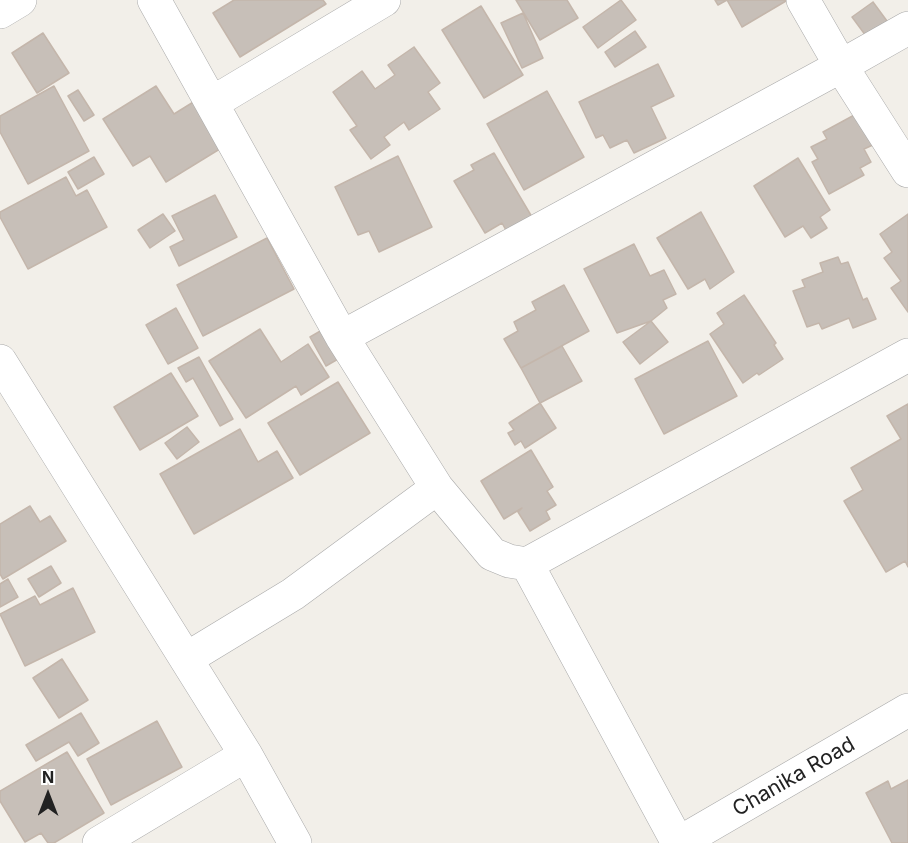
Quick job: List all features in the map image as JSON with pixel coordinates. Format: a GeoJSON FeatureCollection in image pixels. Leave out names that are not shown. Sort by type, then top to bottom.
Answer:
{"type":"FeatureCollection","features":[{"type":"Feature","properties":{"kind":"street"},"geometry":{"type":"LineString","coordinates":[[0,12],[20,0]]}},
{"type":"Feature","properties":{"kind":"street"},"geometry":{"type":"LineString","coordinates":[[154,0],[342,337],[437,488],[492,554],[509,561],[527,564],[908,355]]}},
{"type":"Feature","properties":{"kind":"street"},"geometry":{"type":"LineString","coordinates":[[212,103],[384,0]]}},
{"type":"Feature","properties":{"kind":"street"},"geometry":{"type":"LineString","coordinates":[[803,0],[841,66],[908,171]]}},
{"type":"Feature","properties":{"kind":"street"},"geometry":{"type":"LineString","coordinates":[[342,337],[908,28]]}},
{"type":"Feature","properties":{"kind":"street"},"geometry":{"type":"LineString","coordinates":[[0,362],[246,755],[295,843]]}},
{"type":"Feature","properties":{"kind":"street"},"geometry":{"type":"LineString","coordinates":[[186,659],[293,594],[437,488]]}},
{"type":"Feature","properties":{"kind":"street"},"geometry":{"type":"LineString","coordinates":[[527,564],[679,843]]}},
{"type":"Feature","properties":{"kind":"street","name":"Chanika Road"},"geometry":{"type":"LineString","coordinates":[[679,843],[908,710]]}},
{"type":"Feature","properties":{"kind":"street"},"geometry":{"type":"LineString","coordinates":[[99,843],[246,755]]}},
{"type":"Feature","properties":{"kind":"building"},"geometry":{"type":"Polygon","coordinates":[[[234,0],[323,0],[326,4],[240,57],[213,13],[234,0]]]}},
{"type":"Feature","properties":{"kind":"building"},"geometry":{"type":"Polygon","coordinates":[[[516,0],[567,0],[578,18],[540,40],[516,0]]]}},
{"type":"Feature","properties":{"kind":"building"},"geometry":{"type":"Polygon","coordinates":[[[621,0],[636,20],[598,48],[583,27],[621,0]]]}},
{"type":"Feature","properties":{"kind":"building"},"geometry":{"type":"Polygon","coordinates":[[[715,0],[727,0],[718,5],[715,0]]]}},
{"type":"Feature","properties":{"kind":"building"},"geometry":{"type":"Polygon","coordinates":[[[727,0],[786,0],[786,1],[742,27],[727,0]]]}},
{"type":"Feature","properties":{"kind":"building"},"geometry":{"type":"Polygon","coordinates":[[[873,2],[887,21],[866,36],[852,17],[873,2]]]}},
{"type":"Feature","properties":{"kind":"building"},"geometry":{"type":"Polygon","coordinates":[[[481,6],[523,75],[484,98],[442,30],[481,6]]]}},
{"type":"Feature","properties":{"kind":"building"},"geometry":{"type":"Polygon","coordinates":[[[523,13],[543,58],[522,68],[501,23],[523,13]]]}},
{"type":"Feature","properties":{"kind":"building"},"geometry":{"type":"Polygon","coordinates":[[[635,31],[646,47],[615,67],[605,52],[635,31]]]}},
{"type":"Feature","properties":{"kind":"building"},"geometry":{"type":"Polygon","coordinates":[[[43,33],[69,73],[37,93],[12,53],[43,33]]]}},
{"type":"Feature","properties":{"kind":"building"},"geometry":{"type":"Polygon","coordinates":[[[414,47],[440,83],[428,92],[440,109],[409,130],[404,122],[384,137],[390,145],[371,159],[350,130],[357,126],[333,92],[362,71],[375,89],[395,75],[388,65],[414,47]]]}},
{"type":"Feature","properties":{"kind":"building"},"geometry":{"type":"Polygon","coordinates":[[[658,64],[674,96],[651,107],[666,138],[634,153],[627,140],[610,148],[603,135],[596,138],[579,102],[658,64]]]}},
{"type":"Feature","properties":{"kind":"building"},"geometry":{"type":"Polygon","coordinates":[[[54,86],[89,151],[28,184],[0,132],[0,116],[54,86]]]}},
{"type":"Feature","properties":{"kind":"building"},"geometry":{"type":"Polygon","coordinates":[[[156,86],[174,114],[195,101],[223,147],[166,182],[150,156],[133,166],[103,119],[156,86]]]}},
{"type":"Feature","properties":{"kind":"building"},"geometry":{"type":"Polygon","coordinates":[[[78,90],[94,115],[84,121],[68,96],[78,90]]]}},
{"type":"Feature","properties":{"kind":"building"},"geometry":{"type":"Polygon","coordinates":[[[547,91],[584,157],[524,190],[487,124],[547,91]]]}},
{"type":"Feature","properties":{"kind":"building"},"geometry":{"type":"Polygon","coordinates":[[[858,113],[875,144],[864,149],[871,162],[860,168],[864,175],[829,194],[812,162],[818,159],[811,147],[827,139],[823,132],[858,113]]]}},
{"type":"Feature","properties":{"kind":"building"},"geometry":{"type":"Polygon","coordinates":[[[494,153],[532,217],[507,232],[502,223],[485,233],[454,181],[474,170],[471,165],[494,153]]]}},
{"type":"Feature","properties":{"kind":"building"},"geometry":{"type":"Polygon","coordinates":[[[398,156],[432,227],[379,252],[369,231],[358,235],[335,187],[398,156]]]}},
{"type":"Feature","properties":{"kind":"building"},"geometry":{"type":"Polygon","coordinates":[[[94,157],[104,174],[78,189],[68,172],[94,157]]]}},
{"type":"Feature","properties":{"kind":"building"},"geometry":{"type":"Polygon","coordinates":[[[798,158],[830,210],[820,217],[827,228],[811,238],[803,226],[785,237],[754,186],[798,158]]]}},
{"type":"Feature","properties":{"kind":"building"},"geometry":{"type":"Polygon","coordinates":[[[66,177],[76,196],[87,190],[107,227],[28,269],[0,217],[0,212],[66,177]]]}},
{"type":"Feature","properties":{"kind":"building"},"geometry":{"type":"Polygon","coordinates":[[[215,195],[237,237],[179,266],[170,247],[184,240],[172,216],[215,195]]]}},
{"type":"Feature","properties":{"kind":"building"},"geometry":{"type":"Polygon","coordinates":[[[701,212],[734,272],[710,289],[705,279],[688,289],[657,238],[701,212]]]}},
{"type":"Feature","properties":{"kind":"building"},"geometry":{"type":"Polygon","coordinates":[[[163,214],[175,231],[150,248],[138,230],[163,214]]]}},
{"type":"Feature","properties":{"kind":"building"},"geometry":{"type":"Polygon","coordinates":[[[908,214],[908,312],[891,288],[901,281],[884,258],[892,252],[880,234],[908,214]]]}},
{"type":"Feature","properties":{"kind":"building"},"geometry":{"type":"Polygon","coordinates":[[[267,238],[294,289],[203,336],[177,285],[267,238]]]}},
{"type":"Feature","properties":{"kind":"building"},"geometry":{"type":"Polygon","coordinates":[[[634,244],[650,276],[664,270],[676,294],[663,300],[667,308],[651,321],[617,333],[584,269],[634,244]]]}},
{"type":"Feature","properties":{"kind":"building"},"geometry":{"type":"Polygon","coordinates":[[[838,257],[841,264],[848,262],[863,300],[867,298],[876,319],[853,328],[849,318],[822,329],[819,323],[807,327],[793,291],[805,287],[802,280],[823,272],[820,263],[838,257]]]}},
{"type":"Feature","properties":{"kind":"building"},"geometry":{"type":"Polygon","coordinates":[[[564,285],[589,331],[521,368],[504,339],[518,331],[514,322],[536,310],[532,302],[564,285]]]}},
{"type":"Feature","properties":{"kind":"building"},"geometry":{"type":"Polygon","coordinates":[[[744,295],[776,343],[774,345],[783,359],[743,383],[710,334],[724,324],[717,313],[744,295]]]}},
{"type":"Feature","properties":{"kind":"building"},"geometry":{"type":"Polygon","coordinates":[[[176,308],[198,348],[168,364],[146,325],[176,308]]]}},
{"type":"Feature","properties":{"kind":"building"},"geometry":{"type":"Polygon","coordinates":[[[651,321],[668,342],[640,364],[623,342],[651,321]]]}},
{"type":"Feature","properties":{"kind":"building"},"geometry":{"type":"Polygon","coordinates":[[[329,326],[345,355],[326,366],[310,337],[329,326]]]}},
{"type":"Feature","properties":{"kind":"building"},"geometry":{"type":"Polygon","coordinates":[[[260,329],[281,362],[308,344],[329,377],[301,395],[296,386],[246,418],[209,361],[260,329]]]}},
{"type":"Feature","properties":{"kind":"building"},"geometry":{"type":"Polygon","coordinates":[[[708,341],[737,396],[664,434],[635,379],[708,341]]]}},
{"type":"Feature","properties":{"kind":"building"},"geometry":{"type":"Polygon","coordinates":[[[562,346],[582,381],[540,403],[521,368],[562,346]]]}},
{"type":"Feature","properties":{"kind":"building"},"geometry":{"type":"Polygon","coordinates":[[[199,357],[233,419],[220,426],[193,378],[186,382],[178,368],[199,357]]]}},
{"type":"Feature","properties":{"kind":"building"},"geometry":{"type":"Polygon","coordinates":[[[171,373],[198,416],[140,450],[114,407],[171,373]]]}},
{"type":"Feature","properties":{"kind":"building"},"geometry":{"type":"Polygon","coordinates":[[[338,382],[370,433],[300,475],[268,423],[338,382]]]}},
{"type":"Feature","properties":{"kind":"building"},"geometry":{"type":"Polygon","coordinates":[[[540,403],[556,428],[525,448],[521,441],[515,445],[508,433],[514,430],[509,423],[540,403]]]}},
{"type":"Feature","properties":{"kind":"building"},"geometry":{"type":"Polygon","coordinates":[[[908,404],[908,567],[905,561],[886,572],[844,501],[863,490],[851,468],[901,439],[887,416],[908,404]]]}},
{"type":"Feature","properties":{"kind":"building"},"geometry":{"type":"Polygon","coordinates":[[[187,427],[199,442],[177,459],[165,443],[187,427]]]}},
{"type":"Feature","properties":{"kind":"building"},"geometry":{"type":"Polygon","coordinates":[[[240,429],[258,462],[277,451],[293,478],[194,534],[160,474],[240,429]]]}},
{"type":"Feature","properties":{"kind":"building"},"geometry":{"type":"Polygon","coordinates":[[[531,450],[553,487],[547,491],[556,505],[546,511],[550,519],[530,531],[518,512],[522,508],[504,519],[481,481],[531,450]]]}},
{"type":"Feature","properties":{"kind":"building"},"geometry":{"type":"Polygon","coordinates":[[[30,506],[40,522],[50,516],[66,541],[3,579],[0,574],[0,524],[30,506]]]}},
{"type":"Feature","properties":{"kind":"building"},"geometry":{"type":"Polygon","coordinates":[[[51,566],[61,583],[39,597],[28,579],[51,566]]]}},
{"type":"Feature","properties":{"kind":"building"},"geometry":{"type":"Polygon","coordinates":[[[8,579],[18,597],[0,607],[0,584],[8,579]]]}},
{"type":"Feature","properties":{"kind":"building"},"geometry":{"type":"Polygon","coordinates":[[[73,588],[95,632],[25,666],[0,614],[35,596],[40,605],[73,588]]]}},
{"type":"Feature","properties":{"kind":"building"},"geometry":{"type":"Polygon","coordinates":[[[62,659],[88,700],[59,718],[33,678],[62,659]]]}},
{"type":"Feature","properties":{"kind":"building"},"geometry":{"type":"Polygon","coordinates":[[[81,713],[99,743],[78,756],[69,742],[36,761],[26,745],[81,713]]]}},
{"type":"Feature","properties":{"kind":"building"},"geometry":{"type":"Polygon","coordinates":[[[157,721],[182,767],[111,805],[87,759],[157,721]]]}},
{"type":"Feature","properties":{"kind":"building"},"geometry":{"type":"Polygon","coordinates":[[[67,752],[104,813],[54,843],[48,843],[41,833],[25,842],[0,801],[0,791],[67,752]]]}},
{"type":"Feature","properties":{"kind":"building"},"geometry":{"type":"Polygon","coordinates":[[[908,780],[908,843],[892,843],[866,793],[888,781],[891,789],[908,780]]]}}]}
